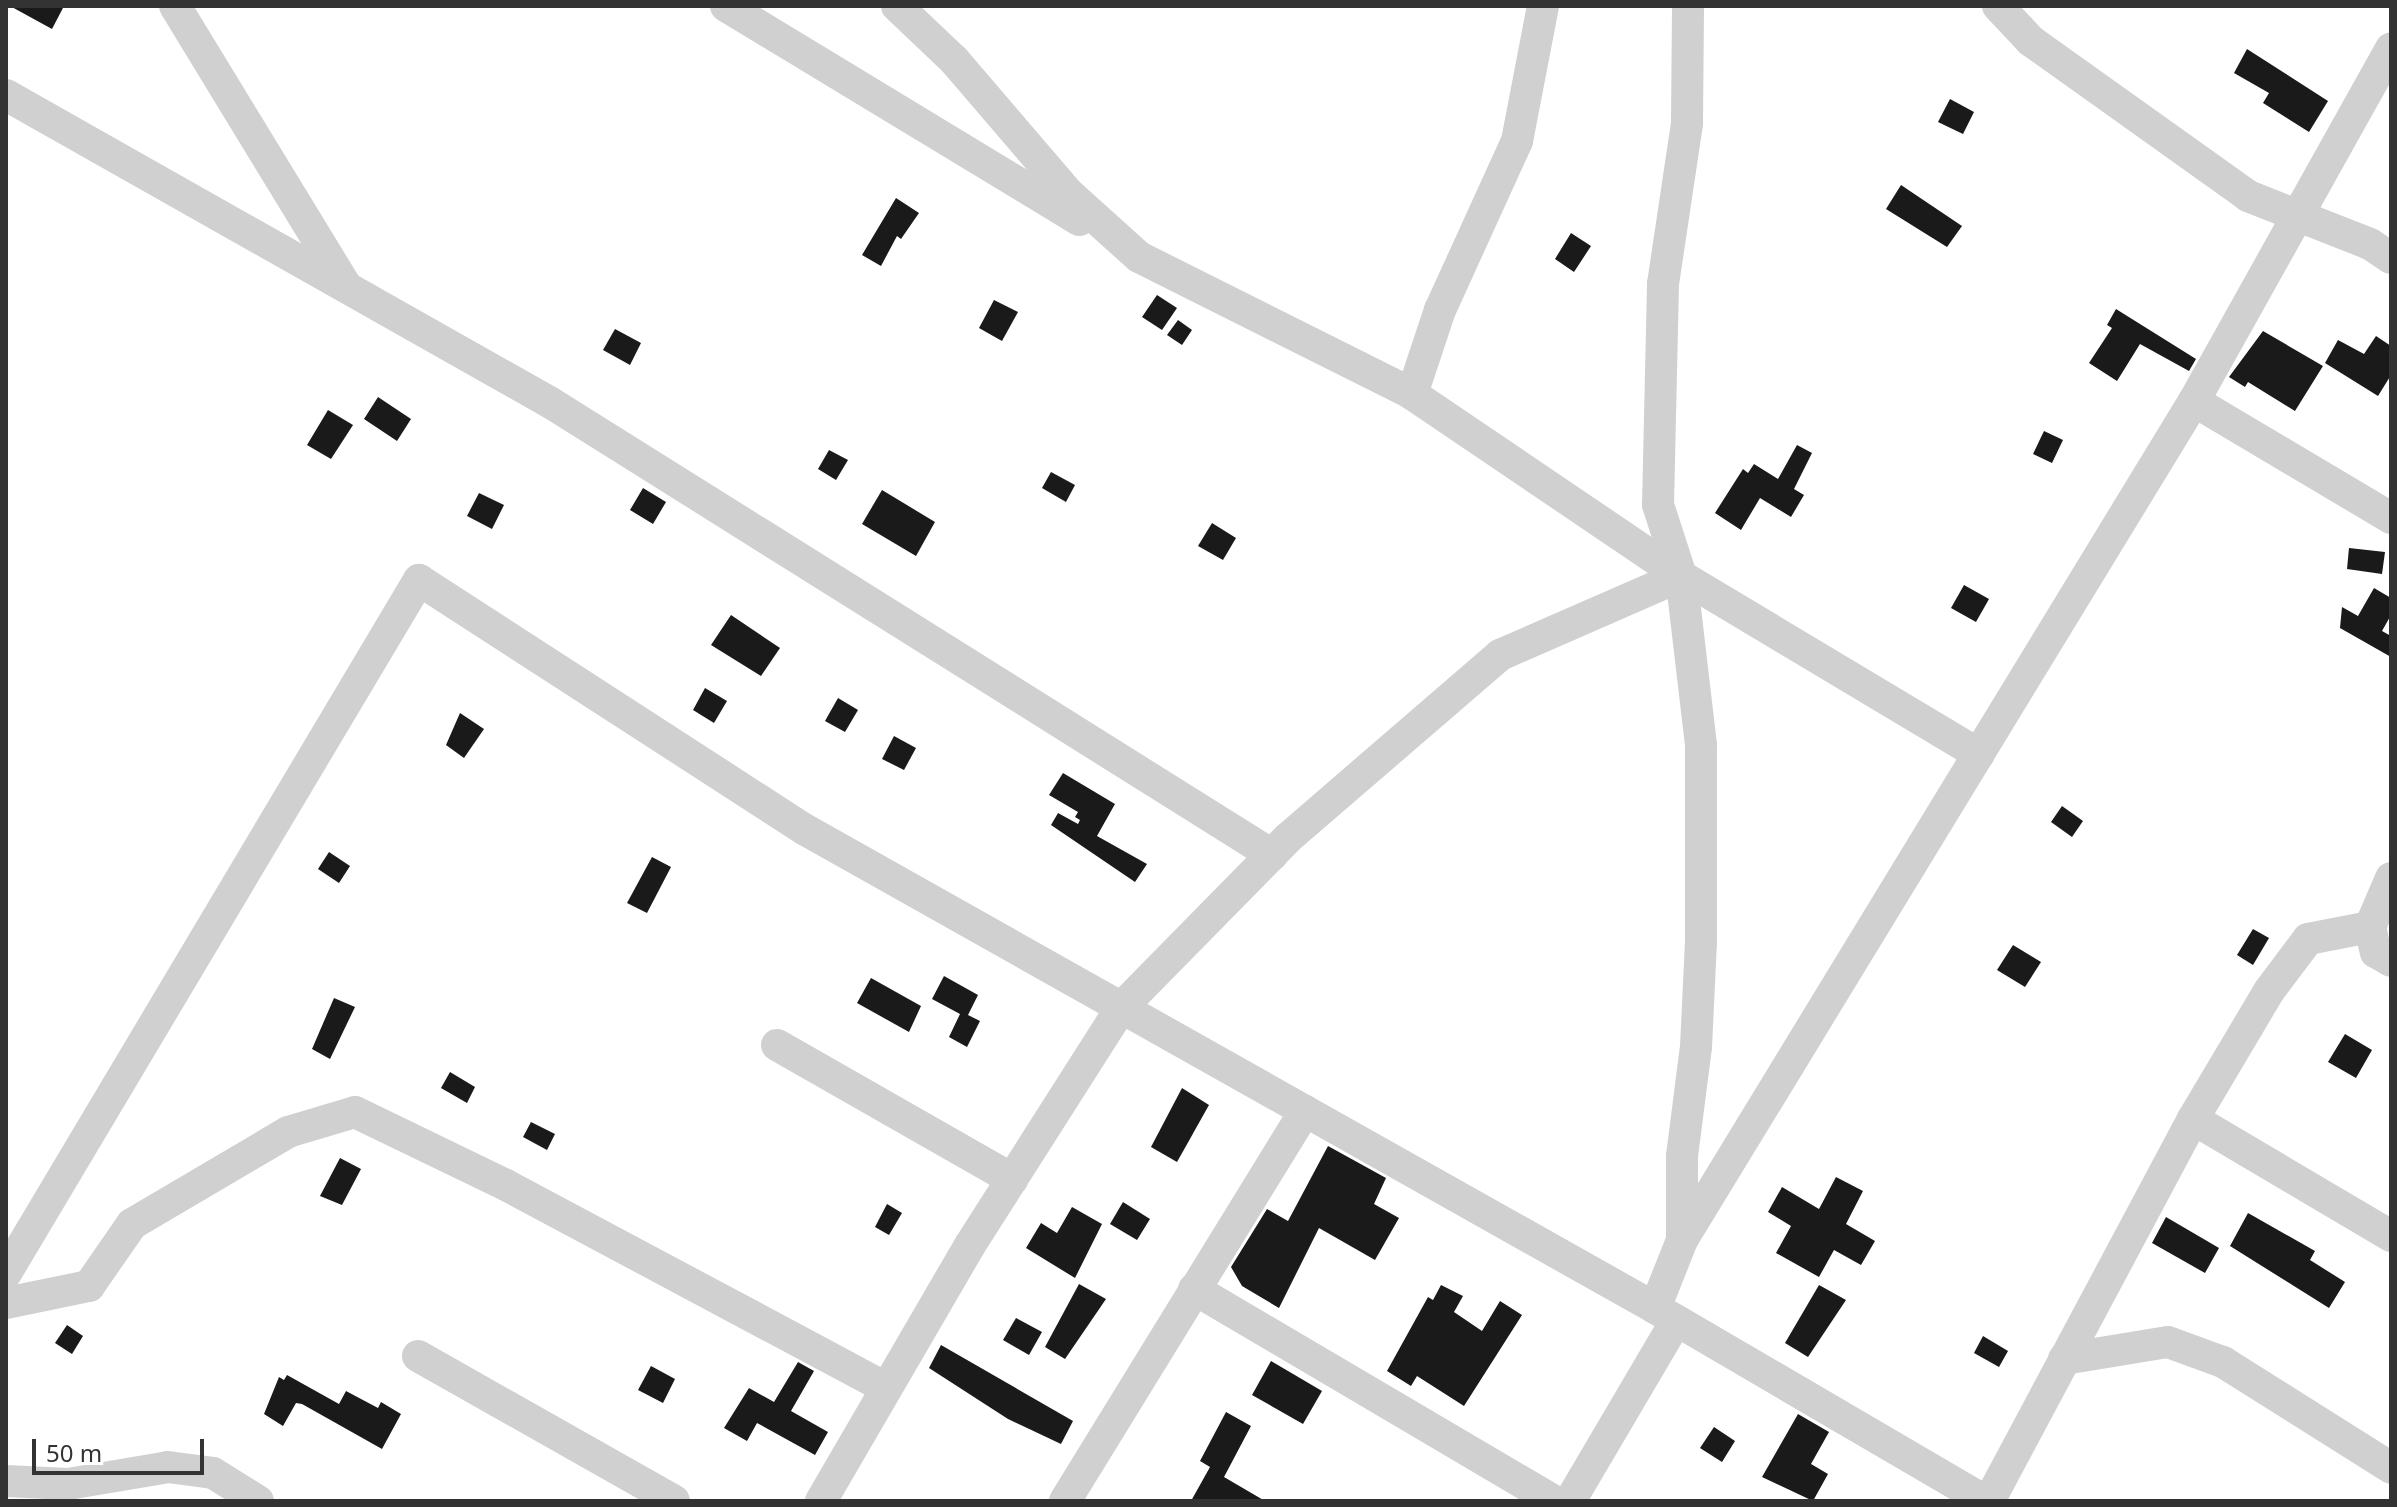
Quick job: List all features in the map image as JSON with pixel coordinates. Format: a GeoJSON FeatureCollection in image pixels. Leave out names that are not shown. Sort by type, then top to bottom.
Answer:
{"type":"FeatureCollection","features":[{"type":"Feature","properties":{"kind":"street"},"geometry":{"type":"LineString","coordinates":[[175,6],[346,288]]}},
{"type":"Feature","properties":{"kind":"street"},"geometry":{"type":"LineString","coordinates":[[726,6],[1139,257],[1412,394],[1681,576],[1979,754]]}},
{"type":"Feature","properties":{"kind":"street"},"geometry":{"type":"LineString","coordinates":[[897,6],[954,60],[1069,194],[1139,257]]}},
{"type":"Feature","properties":{"kind":"street"},"geometry":{"type":"LineString","coordinates":[[1412,394],[1445,297],[1517,141],[1543,6]]}},
{"type":"Feature","properties":{"kind":"street"},"geometry":{"type":"LineString","coordinates":[[1570,1501],[1666,1314],[1682,1240],[1682,1156],[1696,1047],[1701,942],[1701,745],[1681,576],[1658,505],[1663,284],[1687,123],[1688,6]]}},
{"type":"Feature","properties":{"kind":"street"},"geometry":{"type":"LineString","coordinates":[[1998,6],[2031,41],[2164,140],[2248,196],[2370,244],[2391,258]]}},
{"type":"Feature","properties":{"kind":"street"},"geometry":{"type":"LineString","coordinates":[[1682,1240],[2194,401],[2391,48]]}},
{"type":"Feature","properties":{"kind":"street"},"geometry":{"type":"LineString","coordinates":[[6,95],[551,403],[1272,855]]}},
{"type":"Feature","properties":{"kind":"street"},"geometry":{"type":"LineString","coordinates":[[2194,401],[2391,518]]}},
{"type":"Feature","properties":{"kind":"street"},"geometry":{"type":"LineString","coordinates":[[821,1501],[1012,1179],[1121,1008],[1272,855],[1500,655],[1681,576]]}},
{"type":"Feature","properties":{"kind":"street"},"geometry":{"type":"LineString","coordinates":[[6,1273],[419,580],[804,829],[1666,1314],[1987,1501],[2193,1119],[2269,991],[2308,939],[2370,927]]}},
{"type":"Feature","properties":{"kind":"street"},"geometry":{"type":"LineString","coordinates":[[2391,878],[2370,927],[2376,952],[2391,961]]}},
{"type":"Feature","properties":{"kind":"street"},"geometry":{"type":"LineString","coordinates":[[777,1045],[1012,1179]]}},
{"type":"Feature","properties":{"kind":"street"},"geometry":{"type":"LineString","coordinates":[[1065,1501],[1305,1111]]}},
{"type":"Feature","properties":{"kind":"street"},"geometry":{"type":"LineString","coordinates":[[6,1303],[89,1286],[132,1224],[288,1132],[355,1112],[506,1185],[886,1388]]}},
{"type":"Feature","properties":{"kind":"street"},"geometry":{"type":"LineString","coordinates":[[2193,1119],[2391,1236]]}},
{"type":"Feature","properties":{"kind":"street"},"geometry":{"type":"LineString","coordinates":[[1194,1289],[1554,1501]]}},
{"type":"Feature","properties":{"kind":"street"},"geometry":{"type":"LineString","coordinates":[[2064,1359],[2168,1342],[2223,1362],[2391,1468]]}},
{"type":"Feature","properties":{"kind":"street"},"geometry":{"type":"LineString","coordinates":[[418,1356],[674,1501]]}},
{"type":"Feature","properties":{"kind":"street"},"geometry":{"type":"LineString","coordinates":[[6,1481],[112,1488],[168,1467],[213,1473],[258,1501]]}},
{"type":"Feature","properties":{"kind":"building"},"geometry":{"type":"Polygon","coordinates":[[[10,6],[64,6],[52,29],[10,6]]]}},
{"type":"Feature","properties":{"kind":"building"},"geometry":{"type":"Polygon","coordinates":[[[2247,49],[2328,101],[2309,132],[2263,103],[2269,93],[2234,73],[2247,49]]]}},
{"type":"Feature","properties":{"kind":"building"},"geometry":{"type":"Polygon","coordinates":[[[1950,99],[1974,112],[1963,134],[1938,122],[1950,99]]]}},
{"type":"Feature","properties":{"kind":"building"},"geometry":{"type":"Polygon","coordinates":[[[1901,185],[1962,226],[1947,247],[1886,209],[1901,185]]]}},
{"type":"Feature","properties":{"kind":"building"},"geometry":{"type":"Polygon","coordinates":[[[896,198],[919,213],[901,239],[897,236],[881,266],[862,255],[896,198]]]}},
{"type":"Feature","properties":{"kind":"building"},"geometry":{"type":"Polygon","coordinates":[[[1571,233],[1591,246],[1574,272],[1555,259],[1571,233]]]}},
{"type":"Feature","properties":{"kind":"building"},"geometry":{"type":"Polygon","coordinates":[[[1157,295],[1177,308],[1162,330],[1142,317],[1157,295]]]}},
{"type":"Feature","properties":{"kind":"building"},"geometry":{"type":"Polygon","coordinates":[[[994,300],[1018,312],[1002,341],[979,328],[994,300]]]}},
{"type":"Feature","properties":{"kind":"building"},"geometry":{"type":"Polygon","coordinates":[[[2116,309],[2196,359],[2189,371],[2140,344],[2117,381],[2089,363],[2112,328],[2107,325],[2116,309]]]}},
{"type":"Feature","properties":{"kind":"building"},"geometry":{"type":"Polygon","coordinates":[[[1178,320],[1192,330],[1182,345],[1167,335],[1178,320]]]}},
{"type":"Feature","properties":{"kind":"building"},"geometry":{"type":"Polygon","coordinates":[[[615,329],[641,343],[630,365],[603,350],[615,329]]]}},
{"type":"Feature","properties":{"kind":"building"},"geometry":{"type":"Polygon","coordinates":[[[2263,331],[2323,366],[2295,411],[2248,382],[2245,387],[2229,377],[2263,331]]]}},
{"type":"Feature","properties":{"kind":"building"},"geometry":{"type":"Polygon","coordinates":[[[2376,336],[2391,346],[2391,375],[2378,396],[2325,363],[2338,340],[2364,354],[2376,336]]]}},
{"type":"Feature","properties":{"kind":"building"},"geometry":{"type":"Polygon","coordinates":[[[378,397],[411,419],[397,441],[364,419],[378,397]]]}},
{"type":"Feature","properties":{"kind":"building"},"geometry":{"type":"Polygon","coordinates":[[[328,410],[353,425],[331,459],[307,445],[328,410]]]}},
{"type":"Feature","properties":{"kind":"building"},"geometry":{"type":"Polygon","coordinates":[[[2044,431],[2063,440],[2052,463],[2033,454],[2044,431]]]}},
{"type":"Feature","properties":{"kind":"building"},"geometry":{"type":"Polygon","coordinates":[[[1797,445],[1812,453],[1794,489],[1804,495],[1791,517],[1760,498],[1741,530],[1715,513],[1743,469],[1748,473],[1754,464],[1778,479],[1797,445]]]}},
{"type":"Feature","properties":{"kind":"building"},"geometry":{"type":"Polygon","coordinates":[[[829,450],[848,460],[836,480],[818,469],[829,450]]]}},
{"type":"Feature","properties":{"kind":"building"},"geometry":{"type":"Polygon","coordinates":[[[1051,472],[1075,485],[1066,502],[1042,488],[1051,472]]]}},
{"type":"Feature","properties":{"kind":"building"},"geometry":{"type":"Polygon","coordinates":[[[643,488],[666,502],[653,524],[630,510],[643,488]]]}},
{"type":"Feature","properties":{"kind":"building"},"geometry":{"type":"Polygon","coordinates":[[[882,490],[935,522],[916,556],[862,524],[882,490]]]}},
{"type":"Feature","properties":{"kind":"building"},"geometry":{"type":"Polygon","coordinates":[[[479,493],[504,505],[492,529],[467,516],[479,493]]]}},
{"type":"Feature","properties":{"kind":"building"},"geometry":{"type":"Polygon","coordinates":[[[1212,523],[1236,538],[1223,560],[1198,546],[1212,523]]]}},
{"type":"Feature","properties":{"kind":"building"},"geometry":{"type":"Polygon","coordinates":[[[2349,548],[2385,552],[2382,574],[2347,569],[2349,548]]]}},
{"type":"Feature","properties":{"kind":"building"},"geometry":{"type":"Polygon","coordinates":[[[1964,585],[1989,599],[1976,622],[1951,608],[1964,585]]]}},
{"type":"Feature","properties":{"kind":"building"},"geometry":{"type":"Polygon","coordinates":[[[2374,588],[2391,598],[2391,615],[2382,631],[2391,636],[2391,657],[2340,628],[2342,607],[2358,616],[2374,588]]]}},
{"type":"Feature","properties":{"kind":"building"},"geometry":{"type":"Polygon","coordinates":[[[731,615],[780,648],[761,676],[711,645],[731,615]]]}},
{"type":"Feature","properties":{"kind":"building"},"geometry":{"type":"Polygon","coordinates":[[[705,688],[727,701],[714,723],[693,710],[705,688]]]}},
{"type":"Feature","properties":{"kind":"building"},"geometry":{"type":"Polygon","coordinates":[[[838,698],[858,710],[845,732],[825,721],[838,698]]]}},
{"type":"Feature","properties":{"kind":"building"},"geometry":{"type":"Polygon","coordinates":[[[460,713],[484,729],[464,758],[446,745],[460,713]]]}},
{"type":"Feature","properties":{"kind":"building"},"geometry":{"type":"Polygon","coordinates":[[[894,736],[916,748],[904,770],[882,759],[894,736]]]}},
{"type":"Feature","properties":{"kind":"building"},"geometry":{"type":"Polygon","coordinates":[[[1063,773],[1115,804],[1097,836],[1147,864],[1135,882],[1051,825],[1058,813],[1078,824],[1080,820],[1075,817],[1078,812],[1049,795],[1063,773]]]}},
{"type":"Feature","properties":{"kind":"building"},"geometry":{"type":"Polygon","coordinates":[[[2062,806],[2083,821],[2072,837],[2051,822],[2062,806]]]}},
{"type":"Feature","properties":{"kind":"building"},"geometry":{"type":"Polygon","coordinates":[[[329,852],[350,866],[339,883],[318,869],[329,852]]]}},
{"type":"Feature","properties":{"kind":"building"},"geometry":{"type":"Polygon","coordinates":[[[652,857],[671,867],[647,913],[627,903],[652,857]]]}},
{"type":"Feature","properties":{"kind":"building"},"geometry":{"type":"Polygon","coordinates":[[[2253,929],[2269,938],[2253,965],[2237,955],[2253,929]]]}},
{"type":"Feature","properties":{"kind":"building"},"geometry":{"type":"Polygon","coordinates":[[[2013,945],[2041,962],[2025,987],[1997,970],[2013,945]]]}},
{"type":"Feature","properties":{"kind":"building"},"geometry":{"type":"Polygon","coordinates":[[[944,976],[978,995],[968,1015],[980,1021],[967,1047],[949,1037],[960,1014],[932,999],[944,976]]]}},
{"type":"Feature","properties":{"kind":"building"},"geometry":{"type":"Polygon","coordinates":[[[871,978],[921,1006],[909,1032],[857,1003],[871,978]]]}},
{"type":"Feature","properties":{"kind":"building"},"geometry":{"type":"Polygon","coordinates":[[[334,998],[355,1007],[330,1059],[312,1049],[334,998]]]}},
{"type":"Feature","properties":{"kind":"building"},"geometry":{"type":"Polygon","coordinates":[[[2345,1034],[2372,1050],[2356,1078],[2328,1062],[2345,1034]]]}},
{"type":"Feature","properties":{"kind":"building"},"geometry":{"type":"Polygon","coordinates":[[[450,1072],[475,1087],[467,1103],[441,1088],[450,1072]]]}},
{"type":"Feature","properties":{"kind":"building"},"geometry":{"type":"Polygon","coordinates":[[[1182,1088],[1209,1105],[1177,1162],[1151,1147],[1182,1088]]]}},
{"type":"Feature","properties":{"kind":"building"},"geometry":{"type":"Polygon","coordinates":[[[531,1122],[555,1134],[547,1150],[523,1137],[531,1122]]]}},
{"type":"Feature","properties":{"kind":"building"},"geometry":{"type":"Polygon","coordinates":[[[1328,1146],[1386,1178],[1374,1204],[1399,1218],[1375,1260],[1319,1228],[1279,1308],[1242,1286],[1231,1267],[1267,1209],[1288,1221],[1328,1146]]]}},
{"type":"Feature","properties":{"kind":"building"},"geometry":{"type":"Polygon","coordinates":[[[340,1158],[361,1169],[342,1205],[320,1196],[340,1158]]]}},
{"type":"Feature","properties":{"kind":"building"},"geometry":{"type":"Polygon","coordinates":[[[1836,1177],[1863,1191],[1846,1224],[1875,1241],[1861,1265],[1834,1250],[1819,1277],[1776,1253],[1791,1226],[1768,1212],[1782,1187],[1819,1209],[1836,1177]]]}},
{"type":"Feature","properties":{"kind":"building"},"geometry":{"type":"Polygon","coordinates":[[[1123,1202],[1150,1219],[1137,1240],[1110,1224],[1123,1202]]]}},
{"type":"Feature","properties":{"kind":"building"},"geometry":{"type":"Polygon","coordinates":[[[887,1204],[902,1213],[889,1235],[875,1227],[887,1204]]]}},
{"type":"Feature","properties":{"kind":"building"},"geometry":{"type":"Polygon","coordinates":[[[1072,1207],[1102,1224],[1075,1278],[1026,1248],[1041,1223],[1057,1233],[1072,1207]]]}},
{"type":"Feature","properties":{"kind":"building"},"geometry":{"type":"Polygon","coordinates":[[[2248,1213],[2315,1251],[2310,1260],[2345,1282],[2329,1308],[2230,1246],[2248,1213]]]}},
{"type":"Feature","properties":{"kind":"building"},"geometry":{"type":"Polygon","coordinates":[[[2166,1217],[2219,1248],[2205,1273],[2152,1243],[2166,1217]]]}},
{"type":"Feature","properties":{"kind":"building"},"geometry":{"type":"Polygon","coordinates":[[[1079,1284],[1106,1299],[1065,1359],[1045,1347],[1079,1284]]]}},
{"type":"Feature","properties":{"kind":"building"},"geometry":{"type":"Polygon","coordinates":[[[1441,1285],[1463,1296],[1454,1312],[1482,1331],[1500,1301],[1522,1315],[1464,1406],[1417,1376],[1411,1386],[1387,1371],[1428,1297],[1433,1300],[1441,1285]]]}},
{"type":"Feature","properties":{"kind":"building"},"geometry":{"type":"Polygon","coordinates":[[[1819,1285],[1846,1300],[1808,1357],[1785,1343],[1819,1285]]]}},
{"type":"Feature","properties":{"kind":"building"},"geometry":{"type":"Polygon","coordinates":[[[1016,1318],[1042,1332],[1029,1355],[1003,1340],[1016,1318]]]}},
{"type":"Feature","properties":{"kind":"building"},"geometry":{"type":"Polygon","coordinates":[[[67,1325],[83,1336],[72,1354],[55,1343],[67,1325]]]}},
{"type":"Feature","properties":{"kind":"building"},"geometry":{"type":"Polygon","coordinates":[[[1983,1336],[2008,1351],[1999,1367],[1974,1353],[1983,1336]]]}},
{"type":"Feature","properties":{"kind":"building"},"geometry":{"type":"Polygon","coordinates":[[[941,1345],[1073,1421],[1061,1444],[1008,1419],[929,1368],[941,1345]]]}},
{"type":"Feature","properties":{"kind":"building"},"geometry":{"type":"Polygon","coordinates":[[[1271,1361],[1322,1391],[1303,1424],[1252,1395],[1271,1361]]]}},
{"type":"Feature","properties":{"kind":"building"},"geometry":{"type":"Polygon","coordinates":[[[798,1362],[814,1371],[791,1411],[828,1432],[815,1455],[757,1423],[747,1441],[724,1428],[749,1388],[774,1402],[798,1362]]]}},
{"type":"Feature","properties":{"kind":"building"},"geometry":{"type":"Polygon","coordinates":[[[651,1366],[675,1379],[663,1403],[638,1390],[651,1366]]]}},
{"type":"Feature","properties":{"kind":"building"},"geometry":{"type":"Polygon","coordinates":[[[287,1375],[339,1404],[346,1391],[378,1408],[381,1402],[401,1414],[382,1449],[302,1404],[296,1403],[283,1426],[264,1414],[279,1377],[284,1380],[287,1375]]]}},
{"type":"Feature","properties":{"kind":"building"},"geometry":{"type":"Polygon","coordinates":[[[1226,1412],[1251,1426],[1224,1477],[1265,1501],[1191,1501],[1210,1467],[1200,1461],[1226,1412]]]}},
{"type":"Feature","properties":{"kind":"building"},"geometry":{"type":"Polygon","coordinates":[[[1798,1414],[1829,1432],[1811,1464],[1828,1474],[1813,1501],[1762,1477],[1798,1414]]]}},
{"type":"Feature","properties":{"kind":"building"},"geometry":{"type":"Polygon","coordinates":[[[1714,1427],[1735,1441],[1722,1462],[1700,1448],[1714,1427]]]}}]}
